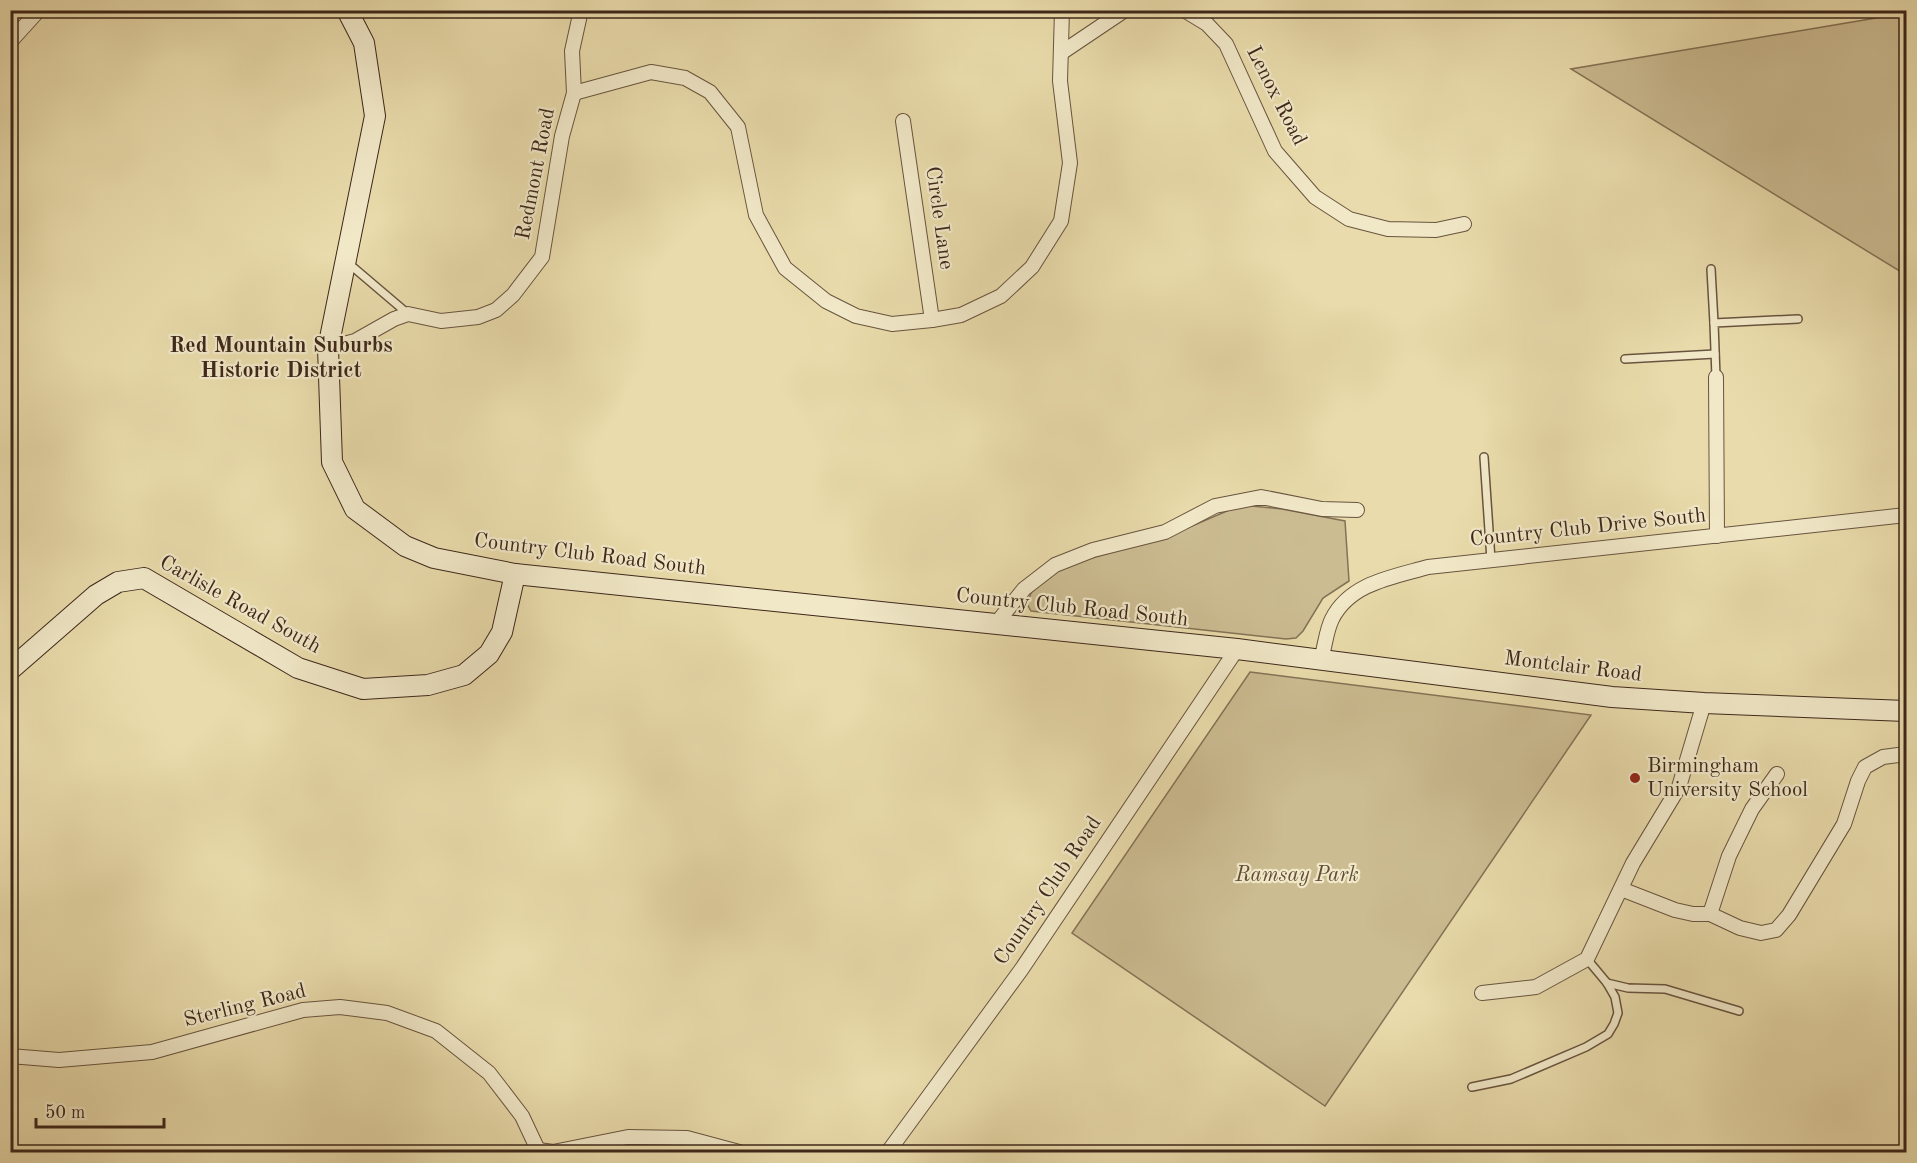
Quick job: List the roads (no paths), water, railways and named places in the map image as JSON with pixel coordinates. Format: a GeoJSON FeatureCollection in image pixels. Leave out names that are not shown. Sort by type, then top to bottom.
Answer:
{"type":"FeatureCollection","features":[{"type":"Feature","properties":{"kind":"main road","name":"Country Club Road South"},"geometry":{"type":"LineString","coordinates":[[347,10],[364,43],[375,116],[328,348],[332,462],[355,509],[405,546],[434,558],[515,574],[1237,649]]}},
{"type":"Feature","properties":{"kind":"main road","name":"Carlisle Road South"},"geometry":{"type":"LineString","coordinates":[[10,670],[96,595],[117,582],[144,578],[298,668],[363,689],[428,685],[464,675],[489,654],[502,632],[515,574]]}},
{"type":"Feature","properties":{"kind":"main road","name":"Montclair Road"},"geometry":{"type":"LineString","coordinates":[[1237,649],[1612,697],[1704,704],[1906,711]]}},
{"type":"Feature","properties":{"kind":"street"},"geometry":{"type":"LineString","coordinates":[[10,42],[39,10]]}},
{"type":"Feature","properties":{"kind":"street","name":"Redmont Road"},"geometry":{"type":"LineString","coordinates":[[408,314],[441,321],[478,317],[496,310],[513,295],[542,257],[562,136],[574,93],[572,51],[581,10]]}},
{"type":"Feature","properties":{"kind":"street"},"geometry":{"type":"LineString","coordinates":[[574,93],[651,72],[685,78],[710,92],[738,127],[756,216],[785,268],[826,301],[856,316],[892,324],[932,321],[961,315],[1001,296],[1032,267],[1061,221],[1070,163],[1060,81],[1062,10]]}},
{"type":"Feature","properties":{"kind":"street"},"geometry":{"type":"LineString","coordinates":[[1061,53],[1125,10]]}},
{"type":"Feature","properties":{"kind":"street","name":"Lenox Road"},"geometry":{"type":"LineString","coordinates":[[1184,10],[1207,24],[1226,44],[1275,151],[1315,197],[1349,219],[1388,229],[1436,230],[1464,224]]}},
{"type":"Feature","properties":{"kind":"street","name":"Circle Lane"},"geometry":{"type":"LineString","coordinates":[[903,121],[932,321]]}},
{"type":"Feature","properties":{"kind":"street"},"geometry":{"type":"LineString","coordinates":[[328,348],[355,341],[394,319],[408,314]]}},
{"type":"Feature","properties":{"kind":"street"},"geometry":{"type":"LineString","coordinates":[[1716,377],[1717,536]]}},
{"type":"Feature","properties":{"kind":"street"},"geometry":{"type":"LineString","coordinates":[[994,625],[1024,589],[1055,565],[1093,550],[1165,532],[1215,506],[1261,497],[1322,509],[1357,510]]}},
{"type":"Feature","properties":{"kind":"street","name":"Country Club Drive South"},"geometry":{"type":"LineString","coordinates":[[1321,659],[1332,620],[1344,601],[1367,585],[1428,567],[1906,515]]}},
{"type":"Feature","properties":{"kind":"street","name":"Country Club Road"},"geometry":{"type":"LineString","coordinates":[[888,1152],[1021,970],[1237,649]]}},
{"type":"Feature","properties":{"kind":"street"},"geometry":{"type":"LineString","coordinates":[[1482,993],[1536,987],[1587,959],[1633,863],[1679,787],[1704,704]]}},
{"type":"Feature","properties":{"kind":"street"},"geometry":{"type":"LineString","coordinates":[[1621,889],[1675,910],[1693,914],[1710,914],[1740,928],[1761,933],[1776,930],[1789,915],[1844,825],[1864,767],[1883,757],[1906,754]]}},
{"type":"Feature","properties":{"kind":"street"},"geometry":{"type":"LineString","coordinates":[[1710,914],[1730,856],[1752,809],[1777,774]]}},
{"type":"Feature","properties":{"kind":"street","name":"Sterling Road"},"geometry":{"type":"LineString","coordinates":[[10,1056],[59,1060],[152,1052],[303,1010],[340,1007],[387,1013],[436,1031],[489,1073],[522,1116],[536,1151]]}},
{"type":"Feature","properties":{"kind":"street"},"geometry":{"type":"LineString","coordinates":[[536,1151],[553,1152],[628,1137],[687,1138],[740,1152]]}},
{"type":"Feature","properties":{"kind":"lane","name":"Redmont Road"},"geometry":{"type":"LineString","coordinates":[[346,260],[408,314]]}},
{"type":"Feature","properties":{"kind":"lane"},"geometry":{"type":"LineString","coordinates":[[1711,269],[1716,377]]}},
{"type":"Feature","properties":{"kind":"lane"},"geometry":{"type":"LineString","coordinates":[[1714,323],[1798,319]]}},
{"type":"Feature","properties":{"kind":"lane"},"geometry":{"type":"LineString","coordinates":[[1625,359],[1715,354]]}},
{"type":"Feature","properties":{"kind":"lane"},"geometry":{"type":"LineString","coordinates":[[1484,457],[1491,560]]}},
{"type":"Feature","properties":{"kind":"lane"},"geometry":{"type":"LineString","coordinates":[[1472,1087],[1511,1079],[1586,1047],[1608,1034],[1618,1013],[1615,997],[1607,983],[1587,959]]}},
{"type":"Feature","properties":{"kind":"lane"},"geometry":{"type":"LineString","coordinates":[[1607,983],[1628,988],[1665,989],[1739,1011]]}},
{"type":"Feature","properties":{"kind":"place","name":"Birmingham University School"},"geometry":{"type":"Point","coordinates":[1635,778]}},
{"type":"Feature","properties":{"kind":"district","name":"Red Mountain Suburbs Historic District"},"geometry":{"type":"Point","coordinates":[281,358]}},
{"type":"Feature","properties":{"kind":"park label","name":"Ramsay Park"},"geometry":{"type":"Point","coordinates":[1297,875]}}]}
